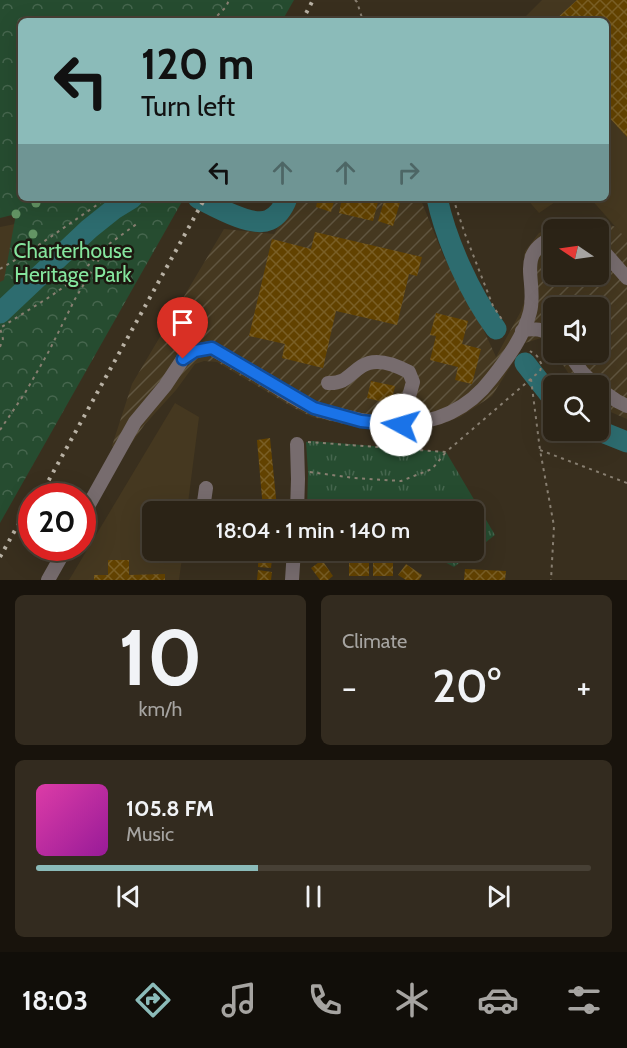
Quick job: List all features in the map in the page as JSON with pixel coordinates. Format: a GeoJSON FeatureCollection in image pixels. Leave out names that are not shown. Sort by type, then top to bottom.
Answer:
{"type":"FeatureCollection","features":[{"type":"Feature","properties":{"kind":"street"},"geometry":{"type":"LineString","coordinates":[[96,492],[135,422],[165,386],[183,359],[195,351],[212,348],[314,408],[361,421],[401,425],[440,418],[463,407],[482,391],[502,366],[523,331],[531,311],[530,265],[534,252],[543,242]]}},
{"type":"Feature","properties":{"kind":"street"},"geometry":{"type":"LineString","coordinates":[[609,258],[627,278]]}},
{"type":"Feature","properties":{"kind":"street"},"geometry":{"type":"LineString","coordinates":[[523,331],[530,328],[543,331]]}},
{"type":"Feature","properties":{"kind":"street"},"geometry":{"type":"LineString","coordinates":[[328,383],[336,383],[351,376],[363,365],[380,363],[395,365],[409,372],[412,382],[401,425]]}},
{"type":"Feature","properties":{"kind":"street"},"geometry":{"type":"LineString","coordinates":[[576,363],[585,375]]}},
{"type":"Feature","properties":{"kind":"street"},"geometry":{"type":"LineString","coordinates":[[609,395],[627,406]]}},
{"type":"Feature","properties":{"kind":"street"},"geometry":{"type":"LineString","coordinates":[[297,444],[297,501]]}},
{"type":"Feature","properties":{"kind":"street"},"geometry":{"type":"LineString","coordinates":[[204,501],[206,488]]}},
{"type":"Feature","properties":{"kind":"street"},"geometry":{"type":"LineString","coordinates":[[48,580],[59,561]]}},
{"type":"Feature","properties":{"kind":"street"},"geometry":{"type":"LineString","coordinates":[[292,580],[293,561]]}},
{"type":"Feature","properties":{"kind":"path"},"geometry":{"type":"LineString","coordinates":[[215,18],[226,7],[229,0]]}},
{"type":"Feature","properties":{"kind":"path"},"geometry":{"type":"LineString","coordinates":[[355,0],[361,18]]}},
{"type":"Feature","properties":{"kind":"path"},"geometry":{"type":"LineString","coordinates":[[0,269],[102,201]]}},
{"type":"Feature","properties":{"kind":"path"},"geometry":{"type":"LineString","coordinates":[[454,201],[493,306],[503,321]]}},
{"type":"Feature","properties":{"kind":"path"},"geometry":{"type":"LineString","coordinates":[[0,347],[3,339],[0,328],[75,279],[108,244],[138,223]]}},
{"type":"Feature","properties":{"kind":"path"},"geometry":{"type":"LineString","coordinates":[[0,429],[25,393],[75,299],[108,244]]}},
{"type":"Feature","properties":{"kind":"path"},"geometry":{"type":"LineString","coordinates":[[530,351],[542,364],[540,371],[531,379],[540,450],[554,526],[551,580]]}},
{"type":"Feature","properties":{"kind":"path"},"geometry":{"type":"LineString","coordinates":[[540,450],[627,483]]}},
{"type":"Feature","properties":{"kind":"path"},"geometry":{"type":"LineString","coordinates":[[298,473],[313,472],[401,481],[432,469],[446,452]]}},
{"type":"Feature","properties":{"kind":"shaded area"},"geometry":{"type":"Polygon","coordinates":[[[542,0],[627,0],[627,240],[593,201],[609,201],[609,18],[524,18],[542,0]]]}},
{"type":"Feature","properties":{"kind":"shaded area"},"geometry":{"type":"Polygon","coordinates":[[[294,201],[421,201],[444,257],[480,322],[496,357],[521,311],[528,291],[523,273],[525,251],[539,233],[543,231],[543,285],[609,285],[609,225],[616,227],[627,240],[627,419],[609,411],[609,375],[570,375],[562,363],[609,363],[609,297],[543,297],[543,339],[525,343],[492,396],[460,417],[439,425],[397,432],[357,427],[312,417],[217,362],[204,361],[195,364],[176,390],[145,424],[124,454],[112,446],[132,384],[224,229],[274,234],[294,201]]]}},
{"type":"Feature","properties":{"kind":"shaded area"},"geometry":{"type":"Polygon","coordinates":[[[529,201],[557,201],[539,213],[529,201]]]}},
{"type":"Feature","properties":{"kind":"shaded area"},"geometry":{"type":"Polygon","coordinates":[[[15,224],[20,271],[0,285],[0,227],[15,224]]]}},
{"type":"Feature","properties":{"kind":"shaded area"},"geometry":{"type":"Polygon","coordinates":[[[175,403],[199,417],[188,501],[142,501],[142,561],[182,561],[179,580],[69,580],[80,561],[96,561],[96,535],[175,403]]]}},
{"type":"Feature","properties":{"kind":"green space","name":"Charterhouse Heritage Park"},"geometry":{"type":"Polygon","coordinates":[[[0,0],[294,0],[284,18],[18,18],[18,201],[182,201],[23,483],[18,483],[18,491],[0,523],[0,282],[4,280],[16,214],[0,218],[0,0]]]}},
{"type":"Feature","properties":{"kind":"green space"},"geometry":{"type":"Polygon","coordinates":[[[306,442],[446,452],[475,501],[307,501],[306,442]]]}},
{"type":"Feature","properties":{"kind":"green space"},"geometry":{"type":"Polygon","coordinates":[[[484,516],[495,535],[484,544],[484,516]]]}},
{"type":"Feature","properties":{"kind":"green space"},"geometry":{"type":"Polygon","coordinates":[[[443,561],[462,561],[454,567],[443,561]]]}},
{"type":"Feature","properties":{"kind":"building"},"geometry":{"type":"Polygon","coordinates":[[[577,0],[627,0],[627,137],[609,117],[609,18],[557,18],[577,0]]]}},
{"type":"Feature","properties":{"kind":"building"},"geometry":{"type":"Polygon","coordinates":[[[317,201],[334,201],[331,212],[316,207],[317,201]]]}},
{"type":"Feature","properties":{"kind":"building"},"geometry":{"type":"Polygon","coordinates":[[[341,201],[378,201],[373,221],[339,213],[341,201]]]}},
{"type":"Feature","properties":{"kind":"building"},"geometry":{"type":"Polygon","coordinates":[[[384,201],[400,201],[393,226],[378,221],[384,201]]]}},
{"type":"Feature","properties":{"kind":"building"},"geometry":{"type":"Polygon","coordinates":[[[315,232],[422,257],[417,276],[409,274],[397,325],[336,311],[323,368],[282,358],[285,344],[249,336],[272,239],[311,249],[315,232]]]}},
{"type":"Feature","properties":{"kind":"building"},"geometry":{"type":"Polygon","coordinates":[[[436,313],[468,321],[462,344],[481,349],[472,384],[455,380],[458,367],[430,360],[436,336],[430,335],[436,313]]]}},
{"type":"Feature","properties":{"kind":"building"},"geometry":{"type":"Polygon","coordinates":[[[371,381],[395,386],[391,404],[367,398],[371,381]]]}},
{"type":"Feature","properties":{"kind":"building"},"geometry":{"type":"Polygon","coordinates":[[[270,438],[276,501],[262,501],[257,440],[270,438]]]}},
{"type":"Feature","properties":{"kind":"building"},"geometry":{"type":"Polygon","coordinates":[[[108,560],[129,560],[129,575],[165,574],[165,580],[94,580],[94,575],[108,575],[108,560]]]}},
{"type":"Feature","properties":{"kind":"building"},"geometry":{"type":"Polygon","coordinates":[[[258,561],[272,561],[271,568],[258,567],[258,561]]]}},
{"type":"Feature","properties":{"kind":"building"},"geometry":{"type":"Polygon","coordinates":[[[323,561],[333,576],[328,580],[320,580],[311,568],[323,561]]]}},
{"type":"Feature","properties":{"kind":"building"},"geometry":{"type":"Polygon","coordinates":[[[373,562],[393,563],[393,576],[373,576],[373,562]]]}},
{"type":"Feature","properties":{"kind":"building"},"geometry":{"type":"Polygon","coordinates":[[[349,563],[369,563],[369,576],[349,576],[349,563]]]}},
{"type":"Feature","properties":{"kind":"building"},"geometry":{"type":"Polygon","coordinates":[[[406,564],[422,575],[419,580],[406,580],[398,575],[406,564]]]}},
{"type":"Feature","properties":{"kind":"building"},"geometry":{"type":"Polygon","coordinates":[[[465,569],[506,571],[505,580],[464,580],[465,569]]]}},
{"type":"Feature","properties":{"kind":"building"},"geometry":{"type":"Polygon","coordinates":[[[258,570],[272,572],[271,580],[257,580],[258,570]]]}},
{"type":"Feature","properties":{"kind":"waterway"},"geometry":{"type":"LineString","coordinates":[[0,313],[89,229],[127,201]]}},
{"type":"Feature","properties":{"kind":"waterway"},"geometry":{"type":"LineString","coordinates":[[204,201],[243,219],[262,222],[275,216],[285,201]]}},
{"type":"Feature","properties":{"kind":"waterway"},"geometry":{"type":"LineString","coordinates":[[438,201],[446,231],[460,266],[477,300],[496,329]]}},
{"type":"Feature","properties":{"kind":"waterway"},"geometry":{"type":"LineString","coordinates":[[525,363],[543,386]]}},
{"type":"Feature","properties":{"kind":"waterway"},"geometry":{"type":"LineString","coordinates":[[609,435],[627,442]]}},
{"type":"Feature","properties":{"kind":"railway"},"geometry":{"type":"LineString","coordinates":[[304,18],[313,0]]}},
{"type":"Feature","properties":{"kind":"railway"},"geometry":{"type":"LineString","coordinates":[[47,483],[203,201]]}},
{"type":"Feature","properties":{"kind":"railway"},"geometry":{"type":"LineString","coordinates":[[0,557],[18,525]]}},
{"type":"Feature","properties":{"kind":"route"},"geometry":{"type":"LineString","coordinates":[[183,359],[195,351],[212,348],[314,408],[361,421],[401,425]]}}]}
